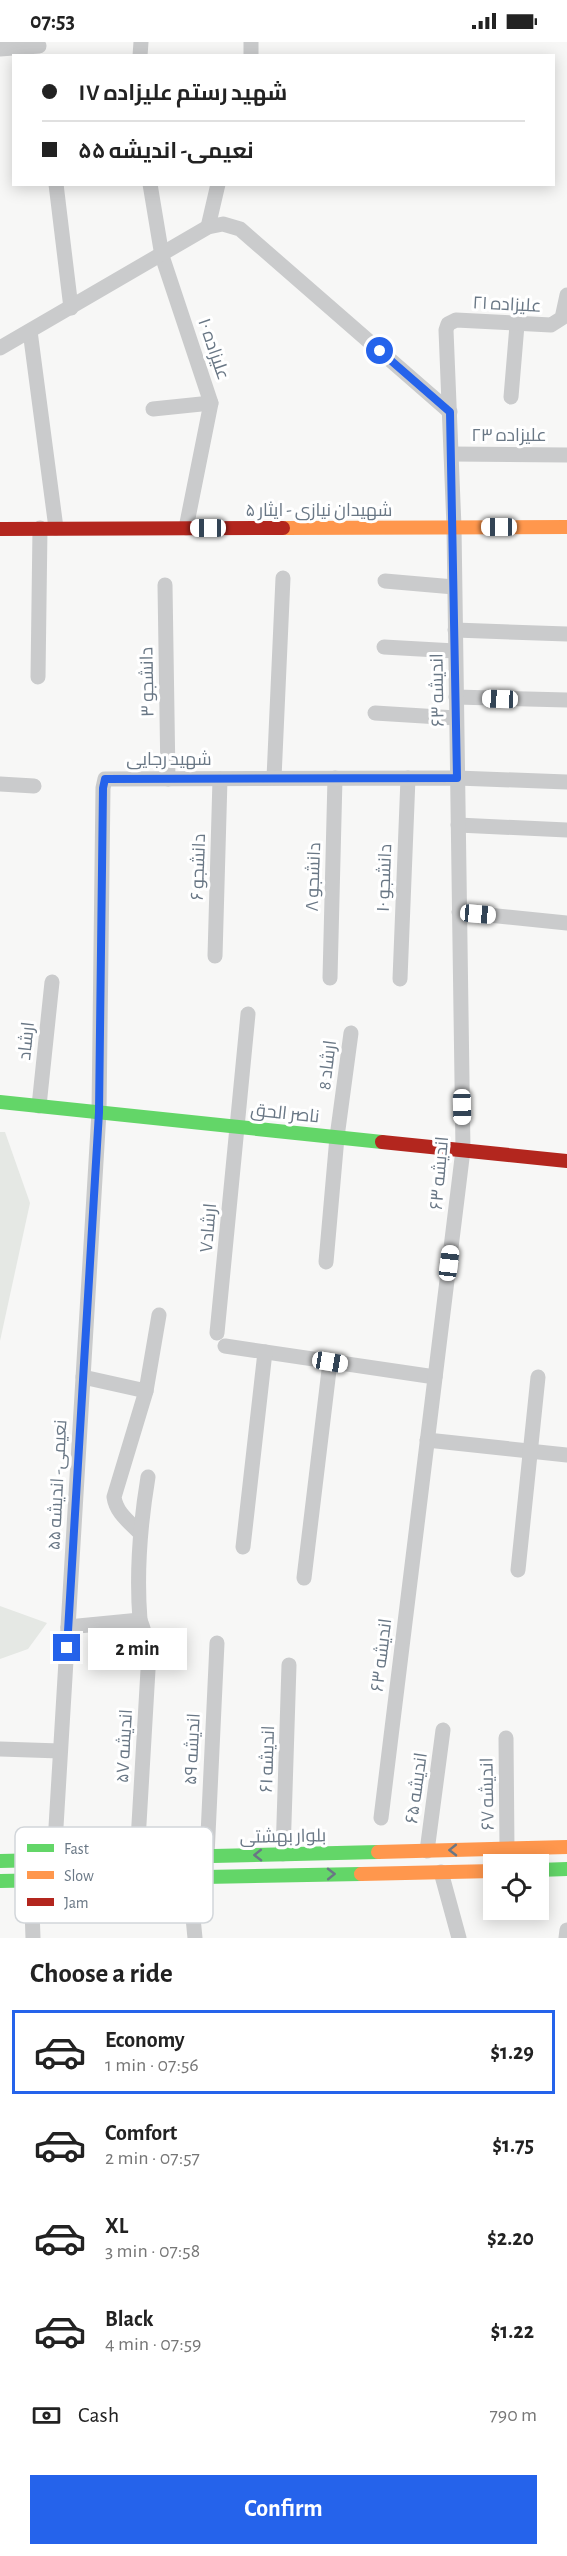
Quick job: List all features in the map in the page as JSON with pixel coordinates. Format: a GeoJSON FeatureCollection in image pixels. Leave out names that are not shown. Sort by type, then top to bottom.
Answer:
{"type":"FeatureCollection","features":[{"type":"Feature","properties":{"kind":"street"},"geometry":{"type":"LineString","coordinates":[[0,49],[39,48]]}},
{"type":"Feature","properties":{"kind":"street"},"geometry":{"type":"LineString","coordinates":[[56,186],[71,308]]}},
{"type":"Feature","properties":{"kind":"street","name":"علیزاده ۱۰"},"geometry":{"type":"LineString","coordinates":[[150,186],[162,256],[211,403],[186,528]]}},
{"type":"Feature","properties":{"kind":"street"},"geometry":{"type":"LineString","coordinates":[[208,227],[218,186]]}},
{"type":"Feature","properties":{"kind":"street"},"geometry":{"type":"LineString","coordinates":[[0,348],[162,256],[208,227],[223,224],[240,229],[450,412]]}},
{"type":"Feature","properties":{"kind":"street","name":"علیزاده ۲۱"},"geometry":{"type":"LineString","coordinates":[[454,527],[446,330],[448,324],[456,320],[546,326],[560,321],[564,314],[567,295]]}},
{"type":"Feature","properties":{"kind":"street"},"geometry":{"type":"LineString","coordinates":[[511,397],[517,325]]}},
{"type":"Feature","properties":{"kind":"street"},"geometry":{"type":"LineString","coordinates":[[30,331],[56,528]]}},
{"type":"Feature","properties":{"kind":"street"},"geometry":{"type":"LineString","coordinates":[[153,409],[211,403]]}},
{"type":"Feature","properties":{"kind":"street","name":"علیزاده ۲۳"},"geometry":{"type":"LineString","coordinates":[[452,454],[567,454]]}},
{"type":"Feature","properties":{"kind":"street","name":"شهیدان نیازی - ایثار ۵"},"geometry":{"type":"LineString","coordinates":[[0,529],[567,526]]}},
{"type":"Feature","properties":{"kind":"street","name":"اندیشه ۶۳"},"geometry":{"type":"LineString","coordinates":[[381,1818],[463,1150],[454,527]]}},
{"type":"Feature","properties":{"kind":"street"},"geometry":{"type":"LineString","coordinates":[[38,677],[40,528]]}},
{"type":"Feature","properties":{"kind":"street"},"geometry":{"type":"LineString","coordinates":[[274,778],[283,578]]}},
{"type":"Feature","properties":{"kind":"street"},"geometry":{"type":"LineString","coordinates":[[385,581],[454,586]]}},
{"type":"Feature","properties":{"kind":"street","name":"دانشجو ۳"},"geometry":{"type":"LineString","coordinates":[[165,585],[168,779]]}},
{"type":"Feature","properties":{"kind":"street"},"geometry":{"type":"LineString","coordinates":[[455,630],[567,633]]}},
{"type":"Feature","properties":{"kind":"street"},"geometry":{"type":"LineString","coordinates":[[384,647],[456,651]]}},
{"type":"Feature","properties":{"kind":"street"},"geometry":{"type":"LineString","coordinates":[[456,697],[567,700]]}},
{"type":"Feature","properties":{"kind":"street"},"geometry":{"type":"LineString","coordinates":[[375,713],[456,718]]}},
{"type":"Feature","properties":{"kind":"street","name":"دانشجو ۸"},"geometry":{"type":"LineString","coordinates":[[330,978],[335,778]]}},
{"type":"Feature","properties":{"kind":"street","name":"دانشجو ۱۰"},"geometry":{"type":"LineString","coordinates":[[400,979],[408,778]]}},
{"type":"Feature","properties":{"kind":"street","name":"شهید رجایی"},"geometry":{"type":"LineString","coordinates":[[99,1112],[103,788],[105,779],[457,778],[567,782]]}},
{"type":"Feature","properties":{"kind":"street","name":"دانشجو ۶"},"geometry":{"type":"LineString","coordinates":[[215,956],[220,779]]}},
{"type":"Feature","properties":{"kind":"street"},"geometry":{"type":"LineString","coordinates":[[0,784],[34,786]]}},
{"type":"Feature","properties":{"kind":"street"},"geometry":{"type":"LineString","coordinates":[[458,825],[567,830]]}},
{"type":"Feature","properties":{"kind":"street"},"geometry":{"type":"LineString","coordinates":[[459,912],[567,923]]}},
{"type":"Feature","properties":{"kind":"street","name":"ارشاد"},"geometry":{"type":"LineString","coordinates":[[39,1106],[52,982]]}},
{"type":"Feature","properties":{"kind":"street","name":"ارشاد۷"},"geometry":{"type":"LineString","coordinates":[[248,1014],[221,1339],[265,1352]]}},
{"type":"Feature","properties":{"kind":"street","name":"ارشاد 8"},"geometry":{"type":"LineString","coordinates":[[326,1262],[337,1137],[351,1033]]}},
{"type":"Feature","properties":{"kind":"street","name":"ناصر الحق"},"geometry":{"type":"LineString","coordinates":[[0,1101],[567,1161]]}},
{"type":"Feature","properties":{"kind":"street","name":"نعیمی- اندیشه ۵۵"},"geometry":{"type":"LineString","coordinates":[[56,1827],[99,1112]]}},
{"type":"Feature","properties":{"kind":"street"},"geometry":{"type":"LineString","coordinates":[[139,1532],[115,1506],[114,1497],[146,1391],[159,1315]]}},
{"type":"Feature","properties":{"kind":"street"},"geometry":{"type":"LineString","coordinates":[[243,1547],[265,1352],[435,1377]]}},
{"type":"Feature","properties":{"kind":"street"},"geometry":{"type":"LineString","coordinates":[[304,1578],[330,1362]]}},
{"type":"Feature","properties":{"kind":"street"},"geometry":{"type":"LineString","coordinates":[[83,1377],[146,1391]]}},
{"type":"Feature","properties":{"kind":"street"},"geometry":{"type":"LineString","coordinates":[[518,1570],[538,1377]]}},
{"type":"Feature","properties":{"kind":"street"},"geometry":{"type":"LineString","coordinates":[[427,1440],[567,1455]]}},
{"type":"Feature","properties":{"kind":"street","name":"اندیشه ۵۷"},"geometry":{"type":"LineString","coordinates":[[139,1827],[148,1670],[146,1637],[140,1620],[136,1574],[139,1532],[148,1477]]}},
{"type":"Feature","properties":{"kind":"street"},"geometry":{"type":"LineString","coordinates":[[68,1627],[140,1620]]}},
{"type":"Feature","properties":{"kind":"street","name":"اندیشه ۵۹"},"geometry":{"type":"LineString","coordinates":[[208,1827],[217,1643]]}},
{"type":"Feature","properties":{"kind":"street","name":"اندیشه ۶۱"},"geometry":{"type":"LineString","coordinates":[[283,1854],[289,1665]]}},
{"type":"Feature","properties":{"kind":"street","name":"اندیشه ۶۵"},"geometry":{"type":"LineString","coordinates":[[427,1851],[443,1730]]}},
{"type":"Feature","properties":{"kind":"street","name":"اندیشه ۶۷"},"geometry":{"type":"LineString","coordinates":[[506,1738],[507,1849]]}},
{"type":"Feature","properties":{"kind":"street"},"geometry":{"type":"LineString","coordinates":[[0,1749],[60,1751]]}},
{"type":"Feature","properties":{"kind":"street","name":"بلوار بهشتی"},"geometry":{"type":"LineString","coordinates":[[213,1856],[567,1847]]}},
{"type":"Feature","properties":{"kind":"street","name":"بلوار بهشتی"},"geometry":{"type":"LineString","coordinates":[[0,1861],[15,1861]]}},
{"type":"Feature","properties":{"kind":"street"},"geometry":{"type":"LineString","coordinates":[[549,1870],[567,1869]]}},
{"type":"Feature","properties":{"kind":"street"},"geometry":{"type":"LineString","coordinates":[[213,1877],[483,1871]]}},
{"type":"Feature","properties":{"kind":"street"},"geometry":{"type":"LineString","coordinates":[[441,1872],[459,1938]]}},
{"type":"Feature","properties":{"kind":"street"},"geometry":{"type":"LineString","coordinates":[[32,1923],[33,1938]]}},
{"type":"Feature","properties":{"kind":"street"},"geometry":{"type":"LineString","coordinates":[[194,1923],[195,1938]]}},
{"type":"Feature","properties":{"kind":"street"},"geometry":{"type":"LineString","coordinates":[[566,1938],[567,1930]]}},
{"type":"Feature","properties":{"kind":"shaded area"},"geometry":{"type":"Polygon","coordinates":[[[0,1132],[5,1132],[30,1203],[0,1341],[0,1132]]]}},
{"type":"Feature","properties":{"kind":"shaded area"},"geometry":{"type":"Polygon","coordinates":[[[0,1606],[47,1623],[28,1649],[0,1659],[0,1606]]]}},
{"type":"Feature","properties":{"kind":"traffic: fast"},"geometry":{"type":"LineString","coordinates":[[0,1102],[382,1142]]}},
{"type":"Feature","properties":{"kind":"traffic: fast"},"geometry":{"type":"LineString","coordinates":[[213,1856],[378,1852]]}},
{"type":"Feature","properties":{"kind":"traffic: fast"},"geometry":{"type":"LineString","coordinates":[[0,1861],[15,1861]]}},
{"type":"Feature","properties":{"kind":"traffic: fast"},"geometry":{"type":"LineString","coordinates":[[549,1870],[567,1869]]}},
{"type":"Feature","properties":{"kind":"traffic: fast"},"geometry":{"type":"LineString","coordinates":[[213,1877],[361,1874]]}},
{"type":"Feature","properties":{"kind":"traffic: fast"},"geometry":{"type":"LineString","coordinates":[[0,1881],[15,1881]]}},
{"type":"Feature","properties":{"kind":"traffic: slow"},"geometry":{"type":"LineString","coordinates":[[283,528],[567,527]]}},
{"type":"Feature","properties":{"kind":"traffic: slow"},"geometry":{"type":"LineString","coordinates":[[378,1852],[567,1847]]}},
{"type":"Feature","properties":{"kind":"traffic: slow"},"geometry":{"type":"LineString","coordinates":[[361,1874],[483,1871]]}},
{"type":"Feature","properties":{"kind":"traffic: jam"},"geometry":{"type":"LineString","coordinates":[[0,529],[283,528]]}},
{"type":"Feature","properties":{"kind":"traffic: jam"},"geometry":{"type":"LineString","coordinates":[[382,1142],[567,1161]]}},
{"type":"Feature","properties":{"kind":"route"},"geometry":{"type":"LineString","coordinates":[[67,1648],[99,1112],[103,788],[105,779],[457,778],[454,527],[450,412],[380,351]]}}]}
